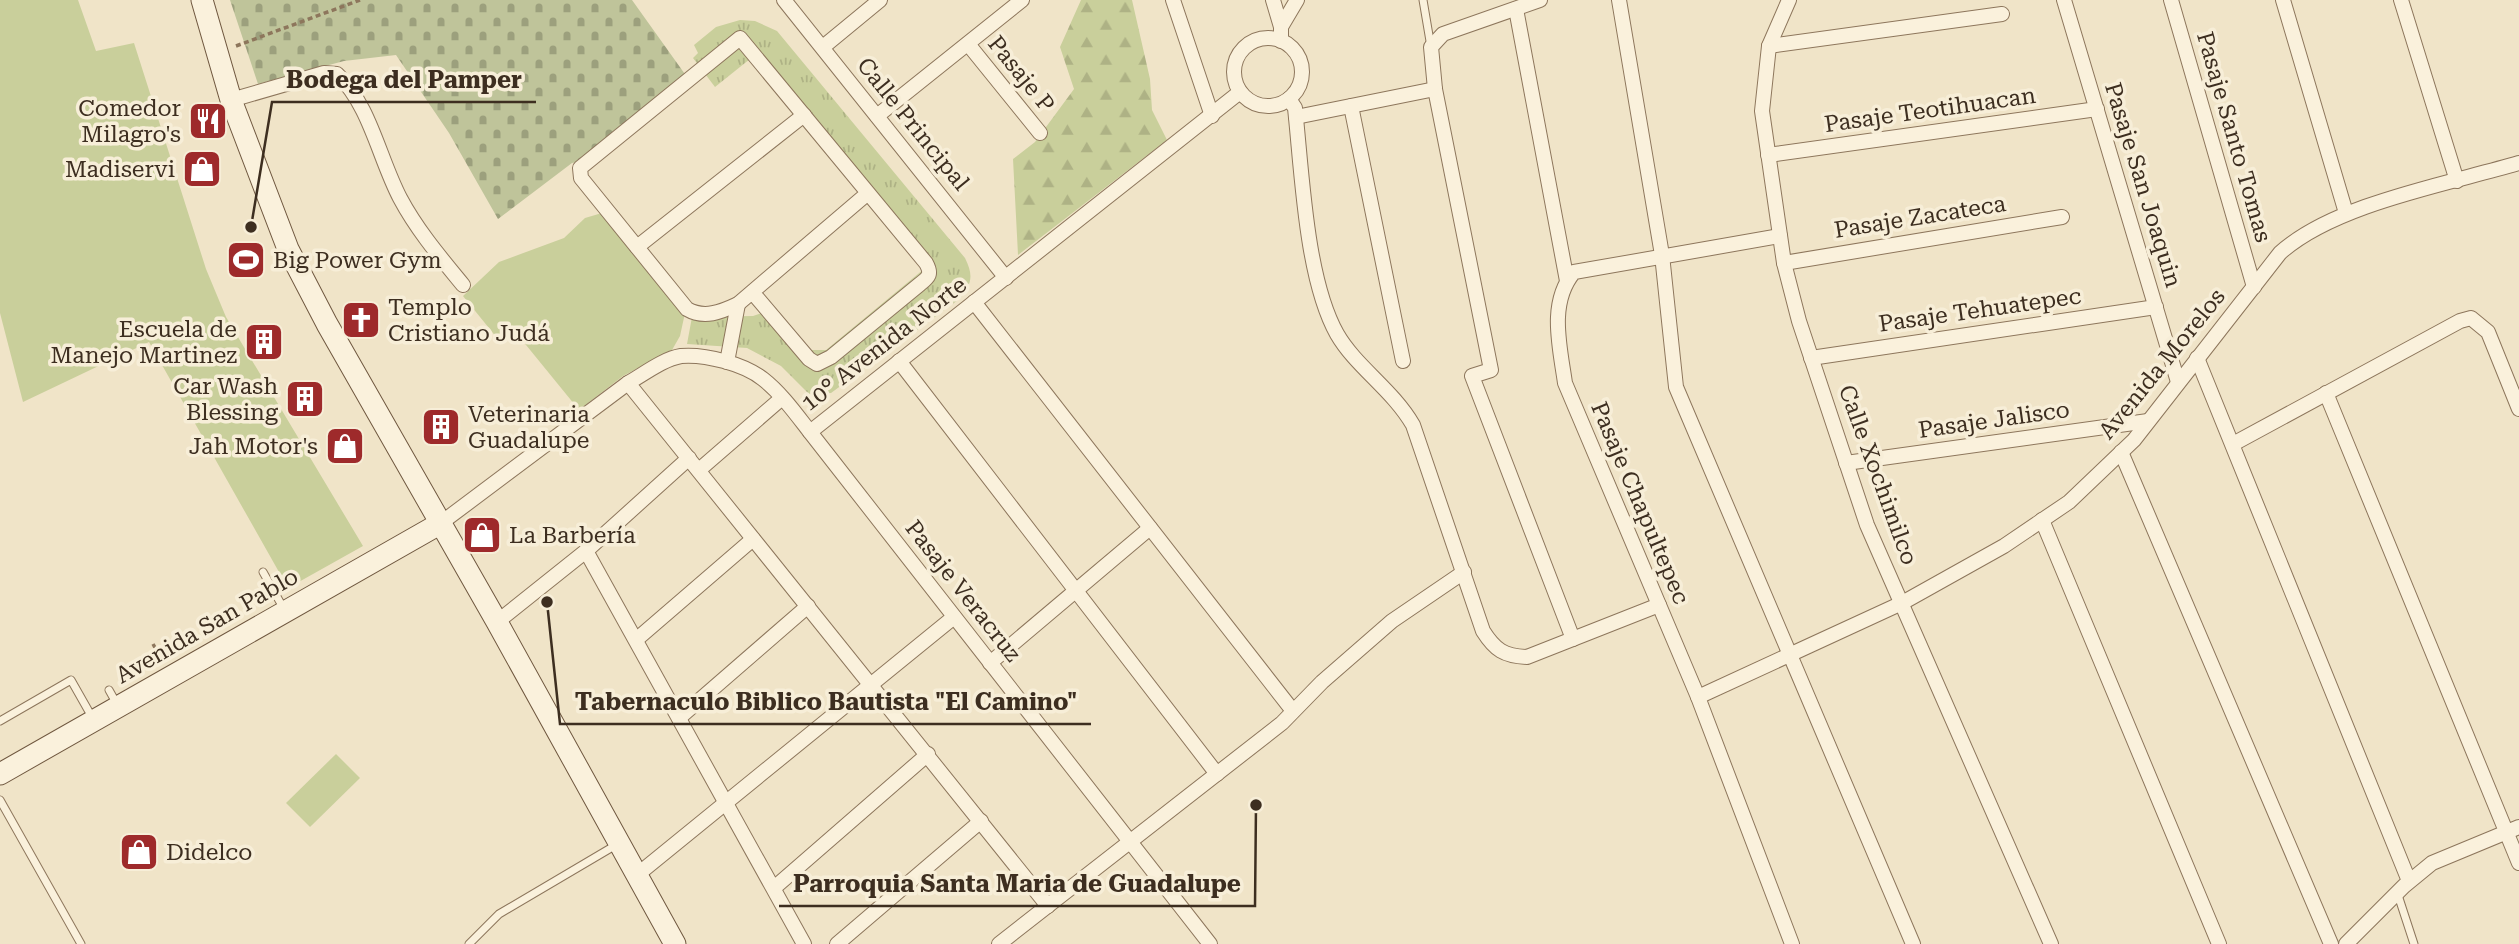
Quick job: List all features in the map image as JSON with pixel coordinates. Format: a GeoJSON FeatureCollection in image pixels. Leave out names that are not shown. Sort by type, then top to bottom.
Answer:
{"type":"FeatureCollection","features":[{"type":"Feature","properties":{"kind":"main road"},"geometry":{"type":"LineString","coordinates":[[202,0],[232,100],[288,249],[327,324],[497,622],[675,944]]}},
{"type":"Feature","properties":{"kind":"main road","name":"Avenida San Pablo"},"geometry":{"type":"LineString","coordinates":[[0,775],[94,721],[114,698],[285,612],[441,523]]}},
{"type":"Feature","properties":{"kind":"street","name":"Calle Principal"},"geometry":{"type":"LineString","coordinates":[[784,0],[1006,278]]}},
{"type":"Feature","properties":{"kind":"street"},"geometry":{"type":"LineString","coordinates":[[822,47],[880,0]]}},
{"type":"Feature","properties":{"kind":"street"},"geometry":{"type":"LineString","coordinates":[[877,116],[1022,0]]}},
{"type":"Feature","properties":{"kind":"street"},"geometry":{"type":"LineString","coordinates":[[1173,0],[1212,116]]}},
{"type":"Feature","properties":{"kind":"street"},"geometry":{"type":"LineString","coordinates":[[1273,0],[1281,34],[1297,55],[1301,66],[1297,89],[1289,99],[1279,105],[1260,105],[1240,92],[1234,68],[1244,48],[1254,41],[1281,34],[1297,0]]}},
{"type":"Feature","properties":{"kind":"street"},"geometry":{"type":"LineString","coordinates":[[1540,0],[1443,34],[1431,47],[1435,89],[1490,370],[1472,376],[1573,639]]}},
{"type":"Feature","properties":{"kind":"street"},"geometry":{"type":"LineString","coordinates":[[1619,0],[1662,255],[1676,387],[1913,944]]}},
{"type":"Feature","properties":{"kind":"street","name":"Calle Xochimilco"},"geometry":{"type":"LineString","coordinates":[[1789,0],[1769,46],[1762,111],[1784,263],[1811,358],[1867,525],[2051,944]]}},
{"type":"Feature","properties":{"kind":"street","name":"Pasaje San Joaquin"},"geometry":{"type":"LineString","coordinates":[[2064,0],[2178,382]]}},
{"type":"Feature","properties":{"kind":"street","name":"Pasaje Santo Tomas"},"geometry":{"type":"LineString","coordinates":[[2171,0],[2254,286]]}},
{"type":"Feature","properties":{"kind":"street"},"geometry":{"type":"LineString","coordinates":[[2283,0],[2346,214]]}},
{"type":"Feature","properties":{"kind":"street"},"geometry":{"type":"LineString","coordinates":[[2401,0],[2457,181]]}},
{"type":"Feature","properties":{"kind":"street"},"geometry":{"type":"LineString","coordinates":[[1516,9],[1567,281]]}},
{"type":"Feature","properties":{"kind":"street"},"geometry":{"type":"LineString","coordinates":[[1769,46],[2002,14]]}},
{"type":"Feature","properties":{"kind":"street"},"geometry":{"type":"LineString","coordinates":[[753,293],[809,359],[817,364],[831,358],[929,277],[926,263],[740,38],[580,167],[581,178],[687,309],[695,314],[723,311],[738,304],[868,193]]}},
{"type":"Feature","properties":{"kind":"street","name":"Pasaje P"},"geometry":{"type":"LineString","coordinates":[[968,44],[1040,134]]}},
{"type":"Feature","properties":{"kind":"street"},"geometry":{"type":"LineString","coordinates":[[232,100],[324,73],[337,74],[352,89],[394,186],[415,225],[463,285]]}},
{"type":"Feature","properties":{"kind":"street"},"geometry":{"type":"LineString","coordinates":[[1296,117],[1435,89]]}},
{"type":"Feature","properties":{"kind":"street","name":"10° Avenida Norte"},"geometry":{"type":"LineString","coordinates":[[441,523],[628,383],[658,365],[681,356],[727,362],[763,378],[810,432],[1240,92]]}},
{"type":"Feature","properties":{"kind":"street"},"geometry":{"type":"LineString","coordinates":[[1289,99],[1296,117],[1314,270],[1326,312],[1338,337],[1401,406],[1413,425],[1483,631],[1493,647],[1507,656],[1527,657],[1659,605]]}},
{"type":"Feature","properties":{"kind":"street"},"geometry":{"type":"LineString","coordinates":[[1351,106],[1403,360]]}},
{"type":"Feature","properties":{"kind":"street","name":"Pasaje Teotihuacan"},"geometry":{"type":"LineString","coordinates":[[1768,155],[2097,109]]}},
{"type":"Feature","properties":{"kind":"street"},"geometry":{"type":"LineString","coordinates":[[638,247],[804,115]]}},
{"type":"Feature","properties":{"kind":"street","name":"Avenida Morelos"},"geometry":{"type":"LineString","coordinates":[[1698,697],[1902,603],[2069,502],[2121,452],[2148,421],[2280,253],[2299,236],[2346,214],[2519,163]]}},
{"type":"Feature","properties":{"kind":"street","name":"Pasaje Zacateca"},"geometry":{"type":"LineString","coordinates":[[1784,263],[2062,217]]}},
{"type":"Feature","properties":{"kind":"street"},"geometry":{"type":"LineString","coordinates":[[1567,281],[1574,272],[1588,268],[1780,236]]}},
{"type":"Feature","properties":{"kind":"street","name":"Pasaje Chapultepec"},"geometry":{"type":"LineString","coordinates":[[1567,281],[1559,299],[1558,332],[1565,383],[1698,697],[1792,944]]}},
{"type":"Feature","properties":{"kind":"street"},"geometry":{"type":"LineString","coordinates":[[974,302],[1293,711]]}},
{"type":"Feature","properties":{"kind":"street"},"geometry":{"type":"LineString","coordinates":[[727,362],[738,304]]}},
{"type":"Feature","properties":{"kind":"street","name":"Pasaje Tehuatepec"},"geometry":{"type":"LineString","coordinates":[[1811,358],[2156,307]]}},
{"type":"Feature","properties":{"kind":"street"},"geometry":{"type":"LineString","coordinates":[[2233,444],[2471,318],[2488,332],[2519,409]]}},
{"type":"Feature","properties":{"kind":"street"},"geometry":{"type":"LineString","coordinates":[[2197,358],[2409,881]]}},
{"type":"Feature","properties":{"kind":"street"},"geometry":{"type":"LineString","coordinates":[[899,361],[1078,589],[1217,774]]}},
{"type":"Feature","properties":{"kind":"street"},"geometry":{"type":"LineString","coordinates":[[628,383],[1048,906]]}},
{"type":"Feature","properties":{"kind":"street"},"geometry":{"type":"LineString","coordinates":[[2326,393],[2512,830],[2519,863]]}},
{"type":"Feature","properties":{"kind":"street"},"geometry":{"type":"LineString","coordinates":[[699,470],[782,398]]}},
{"type":"Feature","properties":{"kind":"street","name":"Pasaje Jalisco"},"geometry":{"type":"LineString","coordinates":[[1846,463],[2148,421]]}},
{"type":"Feature","properties":{"kind":"street","name":"Pasaje Veracruz"},"geometry":{"type":"LineString","coordinates":[[810,432],[1210,944]]}},
{"type":"Feature","properties":{"kind":"street"},"geometry":{"type":"LineString","coordinates":[[2121,452],[2331,944]]}},
{"type":"Feature","properties":{"kind":"street"},"geometry":{"type":"LineString","coordinates":[[497,622],[586,551],[689,458]]}},
{"type":"Feature","properties":{"kind":"street"},"geometry":{"type":"LineString","coordinates":[[2042,520],[2218,944]]}},
{"type":"Feature","properties":{"kind":"street"},"geometry":{"type":"LineString","coordinates":[[990,663],[1150,528]]}},
{"type":"Feature","properties":{"kind":"street"},"geometry":{"type":"LineString","coordinates":[[637,639],[753,539]]}},
{"type":"Feature","properties":{"kind":"street"},"geometry":{"type":"LineString","coordinates":[[586,551],[804,944]]}},
{"type":"Feature","properties":{"kind":"street"},"geometry":{"type":"LineString","coordinates":[[999,944],[1217,774],[1293,711],[1392,621],[1464,572]]}},
{"type":"Feature","properties":{"kind":"street"},"geometry":{"type":"LineString","coordinates":[[679,718],[808,606]]}},
{"type":"Feature","properties":{"kind":"street"},"geometry":{"type":"LineString","coordinates":[[637,874],[954,617]]}},
{"type":"Feature","properties":{"kind":"street"},"geometry":{"type":"LineString","coordinates":[[774,888],[928,754]]}},
{"type":"Feature","properties":{"kind":"street"},"geometry":{"type":"LineString","coordinates":[[838,944],[981,821]]}},
{"type":"Feature","properties":{"kind":"street"},"geometry":{"type":"LineString","coordinates":[[2346,944],[2397,892],[2432,863],[2512,830]]}},
{"type":"Feature","properties":{"kind":"lane"},"geometry":{"type":"LineString","coordinates":[[1423,0],[1431,47]]}},
{"type":"Feature","properties":{"kind":"lane"},"geometry":{"type":"LineString","coordinates":[[263,572],[285,612]]}},
{"type":"Feature","properties":{"kind":"lane"},"geometry":{"type":"LineString","coordinates":[[0,721],[71,680],[94,721]]}},
{"type":"Feature","properties":{"kind":"lane"},"geometry":{"type":"LineString","coordinates":[[0,800],[82,944]]}},
{"type":"Feature","properties":{"kind":"lane"},"geometry":{"type":"LineString","coordinates":[[469,944],[499,914],[619,842]]}},
{"type":"Feature","properties":{"kind":"lane"},"geometry":{"type":"LineString","coordinates":[[2397,892],[2414,944]]}},
{"type":"Feature","properties":{"kind":"path"},"geometry":{"type":"LineString","coordinates":[[236,46],[360,0]]}},
{"type":"Feature","properties":{"kind":"path"},"geometry":{"type":"LineString","coordinates":[[153,644],[165,665]]}},
{"type":"Feature","properties":{"kind":"green space"},"geometry":{"type":"Polygon","coordinates":[[[0,0],[78,0],[96,51],[134,43],[206,269],[226,317],[363,546],[288,588],[149,342],[23,402],[0,313],[0,0]]]}},
{"type":"Feature","properties":{"kind":"green space"},"geometry":{"type":"Polygon","coordinates":[[[230,0],[632,0],[687,77],[583,161],[572,163],[498,219],[449,133],[396,55],[344,61],[258,84],[230,0]]]}},
{"type":"Feature","properties":{"kind":"green space"},"geometry":{"type":"Polygon","coordinates":[[[1081,0],[1132,0],[1150,79],[1152,110],[1167,140],[1018,255],[1013,159],[1035,142],[1074,89],[1060,47],[1081,0]]]}},
{"type":"Feature","properties":{"kind":"green space"},"geometry":{"type":"Polygon","coordinates":[[[740,20],[755,21],[777,31],[965,258],[970,270],[969,285],[958,300],[831,393],[809,394],[781,366],[747,348],[687,344],[692,317],[753,316],[771,310],[807,350],[826,350],[924,269],[750,59],[715,87],[693,58],[698,53],[694,45],[716,27],[740,20]]]}},
{"type":"Feature","properties":{"kind":"green space"},"geometry":{"type":"Polygon","coordinates":[[[602,213],[685,313],[680,336],[672,350],[623,376],[579,410],[513,329],[497,338],[463,296],[499,262],[564,238],[585,218],[602,213]]]}},
{"type":"Feature","properties":{"kind":"green space"},"geometry":{"type":"Polygon","coordinates":[[[336,754],[360,778],[310,827],[286,803],[336,754]]]}},
{"type":"Feature","properties":{"kind":"place","name":"Comedor Milagro's"},"geometry":{"type":"Point","coordinates":[208,121]}},
{"type":"Feature","properties":{"kind":"place","name":"Madiservi"},"geometry":{"type":"Point","coordinates":[202,169]}},
{"type":"Feature","properties":{"kind":"place","name":"Bodega del Pamper"},"geometry":{"type":"Point","coordinates":[251,227]}},
{"type":"Feature","properties":{"kind":"place","name":"Big Power Gym"},"geometry":{"type":"Point","coordinates":[246,260]}},
{"type":"Feature","properties":{"kind":"place","name":"Templo Cristiano Judá"},"geometry":{"type":"Point","coordinates":[361,320]}},
{"type":"Feature","properties":{"kind":"place","name":"Escuela de Manejo Martinez"},"geometry":{"type":"Point","coordinates":[264,342]}},
{"type":"Feature","properties":{"kind":"place","name":"Car Wash Blessing"},"geometry":{"type":"Point","coordinates":[305,399]}},
{"type":"Feature","properties":{"kind":"place","name":"Veterinaria Guadalupe"},"geometry":{"type":"Point","coordinates":[441,427]}},
{"type":"Feature","properties":{"kind":"place","name":"Jah Motor's"},"geometry":{"type":"Point","coordinates":[345,446]}},
{"type":"Feature","properties":{"kind":"place","name":"La Barbería"},"geometry":{"type":"Point","coordinates":[482,535]}},
{"type":"Feature","properties":{"kind":"place","name":"Tabernaculo Biblico Bautista \"El Camino\""},"geometry":{"type":"Point","coordinates":[547,602]}},
{"type":"Feature","properties":{"kind":"place","name":"Parroquia Santa Maria de Guadalupe"},"geometry":{"type":"Point","coordinates":[1256,805]}},
{"type":"Feature","properties":{"kind":"place","name":"Didelco"},"geometry":{"type":"Point","coordinates":[139,852]}}]}
